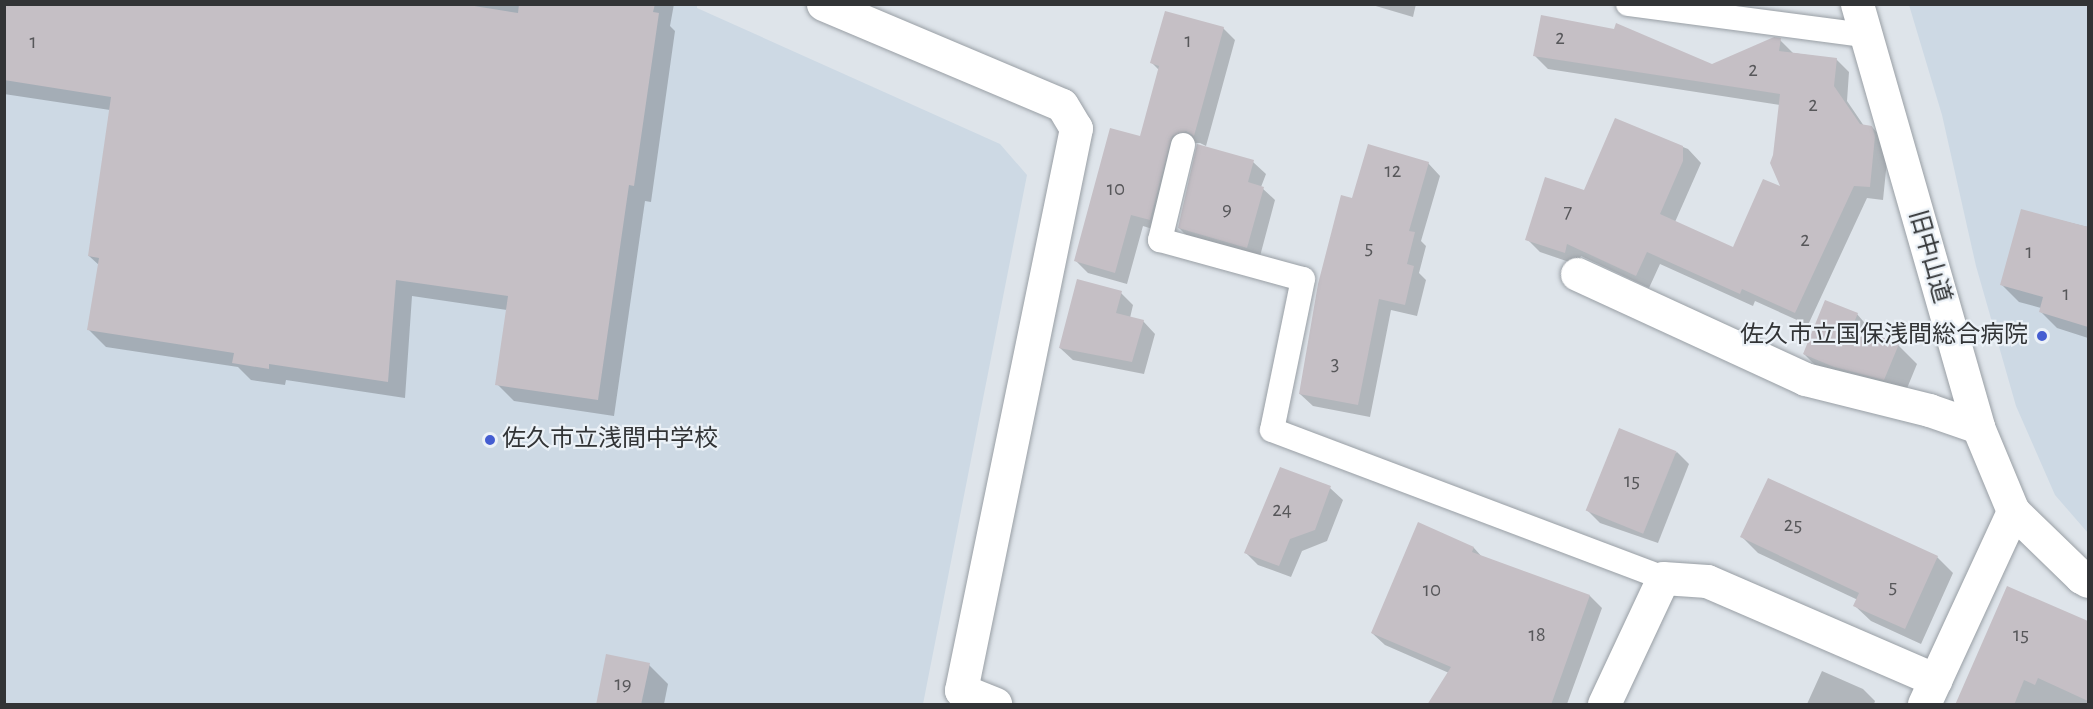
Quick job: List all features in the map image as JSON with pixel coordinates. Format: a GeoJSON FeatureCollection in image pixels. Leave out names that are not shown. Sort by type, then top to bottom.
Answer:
{"type":"FeatureCollection","features":[{"type":"Feature","properties":{"kind":"street"},"geometry":{"type":"LineString","coordinates":[[823,4],[1062,105],[1076,128],[961,690],[995,705]]}},
{"type":"Feature","properties":{"kind":"street","name":"旧中山道"},"geometry":{"type":"LineString","coordinates":[[1861,20],[1978,427],[2013,511],[2081,577],[2088,581]]}},
{"type":"Feature","properties":{"kind":"street"},"geometry":{"type":"LineString","coordinates":[[1577,274],[1805,379],[1929,410],[1978,427]]}},
{"type":"Feature","properties":{"kind":"street"},"geometry":{"type":"LineString","coordinates":[[1604,705],[1663,578],[1707,580],[1930,692],[2013,511]]}},
{"type":"Feature","properties":{"kind":"lane"},"geometry":{"type":"LineString","coordinates":[[1628,4],[1861,20]]}},
{"type":"Feature","properties":{"kind":"lane"},"geometry":{"type":"LineString","coordinates":[[1183,145],[1160,240],[1303,279],[1272,430],[1663,578]]}},
{"type":"Feature","properties":{"kind":"shaded area","name":"佐久市立浅間中学校"},"geometry":{"type":"Polygon","coordinates":[[[4,5],[697,5],[697,8],[1000,144],[1027,175],[923,704],[5,704],[4,5]]]}},
{"type":"Feature","properties":{"kind":"shaded area","name":"佐久市立国保浅間総合病院"},"geometry":{"type":"Polygon","coordinates":[[[1909,5],[2088,5],[2088,533],[2055,495],[2016,406],[1976,266],[1942,115],[1909,5]]]}},
{"type":"Feature","properties":{"kind":"building"},"geometry":{"type":"Polygon","coordinates":[[[4,4],[462,4],[518,13],[519,4],[655,4],[653,12],[659,13],[634,186],[629,185],[598,400],[495,385],[508,296],[396,280],[388,382],[269,364],[269,369],[232,363],[234,353],[87,330],[99,258],[88,256],[111,97],[4,80],[4,4]]]}},
{"type":"Feature","properties":{"kind":"building"},"geometry":{"type":"Polygon","coordinates":[[[1165,11],[1224,27],[1194,136],[1186,131],[1172,136],[1150,220],[1131,215],[1115,273],[1074,261],[1110,128],[1140,136],[1159,66],[1150,63],[1165,11]]]}},
{"type":"Feature","properties":{"kind":"building"},"geometry":{"type":"Polygon","coordinates":[[[1541,15],[1614,29],[1616,23],[1712,64],[1774,37],[1781,38],[1779,51],[1837,58],[1834,86],[1860,124],[1872,126],[1875,136],[1870,187],[1854,186],[1795,313],[1742,289],[1740,294],[1647,252],[1636,276],[1567,244],[1565,253],[1525,240],[1545,177],[1584,190],[1615,118],[1683,146],[1683,161],[1660,214],[1733,247],[1763,179],[1780,186],[1770,163],[1773,155],[1780,94],[1533,56],[1541,15]]]}},
{"type":"Feature","properties":{"kind":"building"},"geometry":{"type":"Polygon","coordinates":[[[1197,144],[1254,160],[1248,182],[1264,187],[1247,248],[1178,228],[1197,144]]]}},
{"type":"Feature","properties":{"kind":"building"},"geometry":{"type":"Polygon","coordinates":[[[1368,144],[1429,162],[1409,231],[1415,232],[1407,264],[1414,266],[1405,305],[1379,299],[1358,405],[1299,394],[1318,284],[1341,195],[1352,198],[1368,144]]]}},
{"type":"Feature","properties":{"kind":"building"},"geometry":{"type":"Polygon","coordinates":[[[2021,209],[2088,227],[2088,327],[2039,312],[2043,297],[2000,285],[2021,209]]]}},
{"type":"Feature","properties":{"kind":"building"},"geometry":{"type":"Polygon","coordinates":[[[1077,279],[1122,291],[1116,313],[1144,320],[1132,362],[1059,348],[1077,279]]]}},
{"type":"Feature","properties":{"kind":"building"},"geometry":{"type":"Polygon","coordinates":[[[1825,300],[1858,313],[1853,325],[1899,344],[1884,380],[1834,367],[1803,354],[1825,300]]]}},
{"type":"Feature","properties":{"kind":"building"},"geometry":{"type":"Polygon","coordinates":[[[1619,428],[1676,451],[1643,534],[1586,511],[1619,428]]]}},
{"type":"Feature","properties":{"kind":"building"},"geometry":{"type":"Polygon","coordinates":[[[1280,467],[1331,486],[1315,530],[1290,539],[1279,566],[1244,553],[1280,467]]]}},
{"type":"Feature","properties":{"kind":"building"},"geometry":{"type":"Polygon","coordinates":[[[1768,478],[1938,556],[1905,629],[1853,606],[1859,593],[1740,537],[1768,478]]]}},
{"type":"Feature","properties":{"kind":"building"},"geometry":{"type":"Polygon","coordinates":[[[1418,522],[1474,547],[1472,552],[1590,595],[1551,705],[1427,705],[1451,667],[1371,633],[1418,522]]]}},
{"type":"Feature","properties":{"kind":"building"},"geometry":{"type":"Polygon","coordinates":[[[2007,586],[2088,621],[2088,701],[2038,678],[2035,685],[2024,680],[2014,705],[1955,705],[2007,586]]]}},
{"type":"Feature","properties":{"kind":"building"},"geometry":{"type":"Polygon","coordinates":[[[606,654],[650,663],[641,705],[596,705],[606,654]]]}},
{"type":"Feature","properties":{"kind":"place","name":"佐久市立国保浅間総合病院"},"geometry":{"type":"Point","coordinates":[2042,336]}},
{"type":"Feature","properties":{"kind":"place","name":"佐久市立浅間中学校"},"geometry":{"type":"Point","coordinates":[490,440]}}]}
